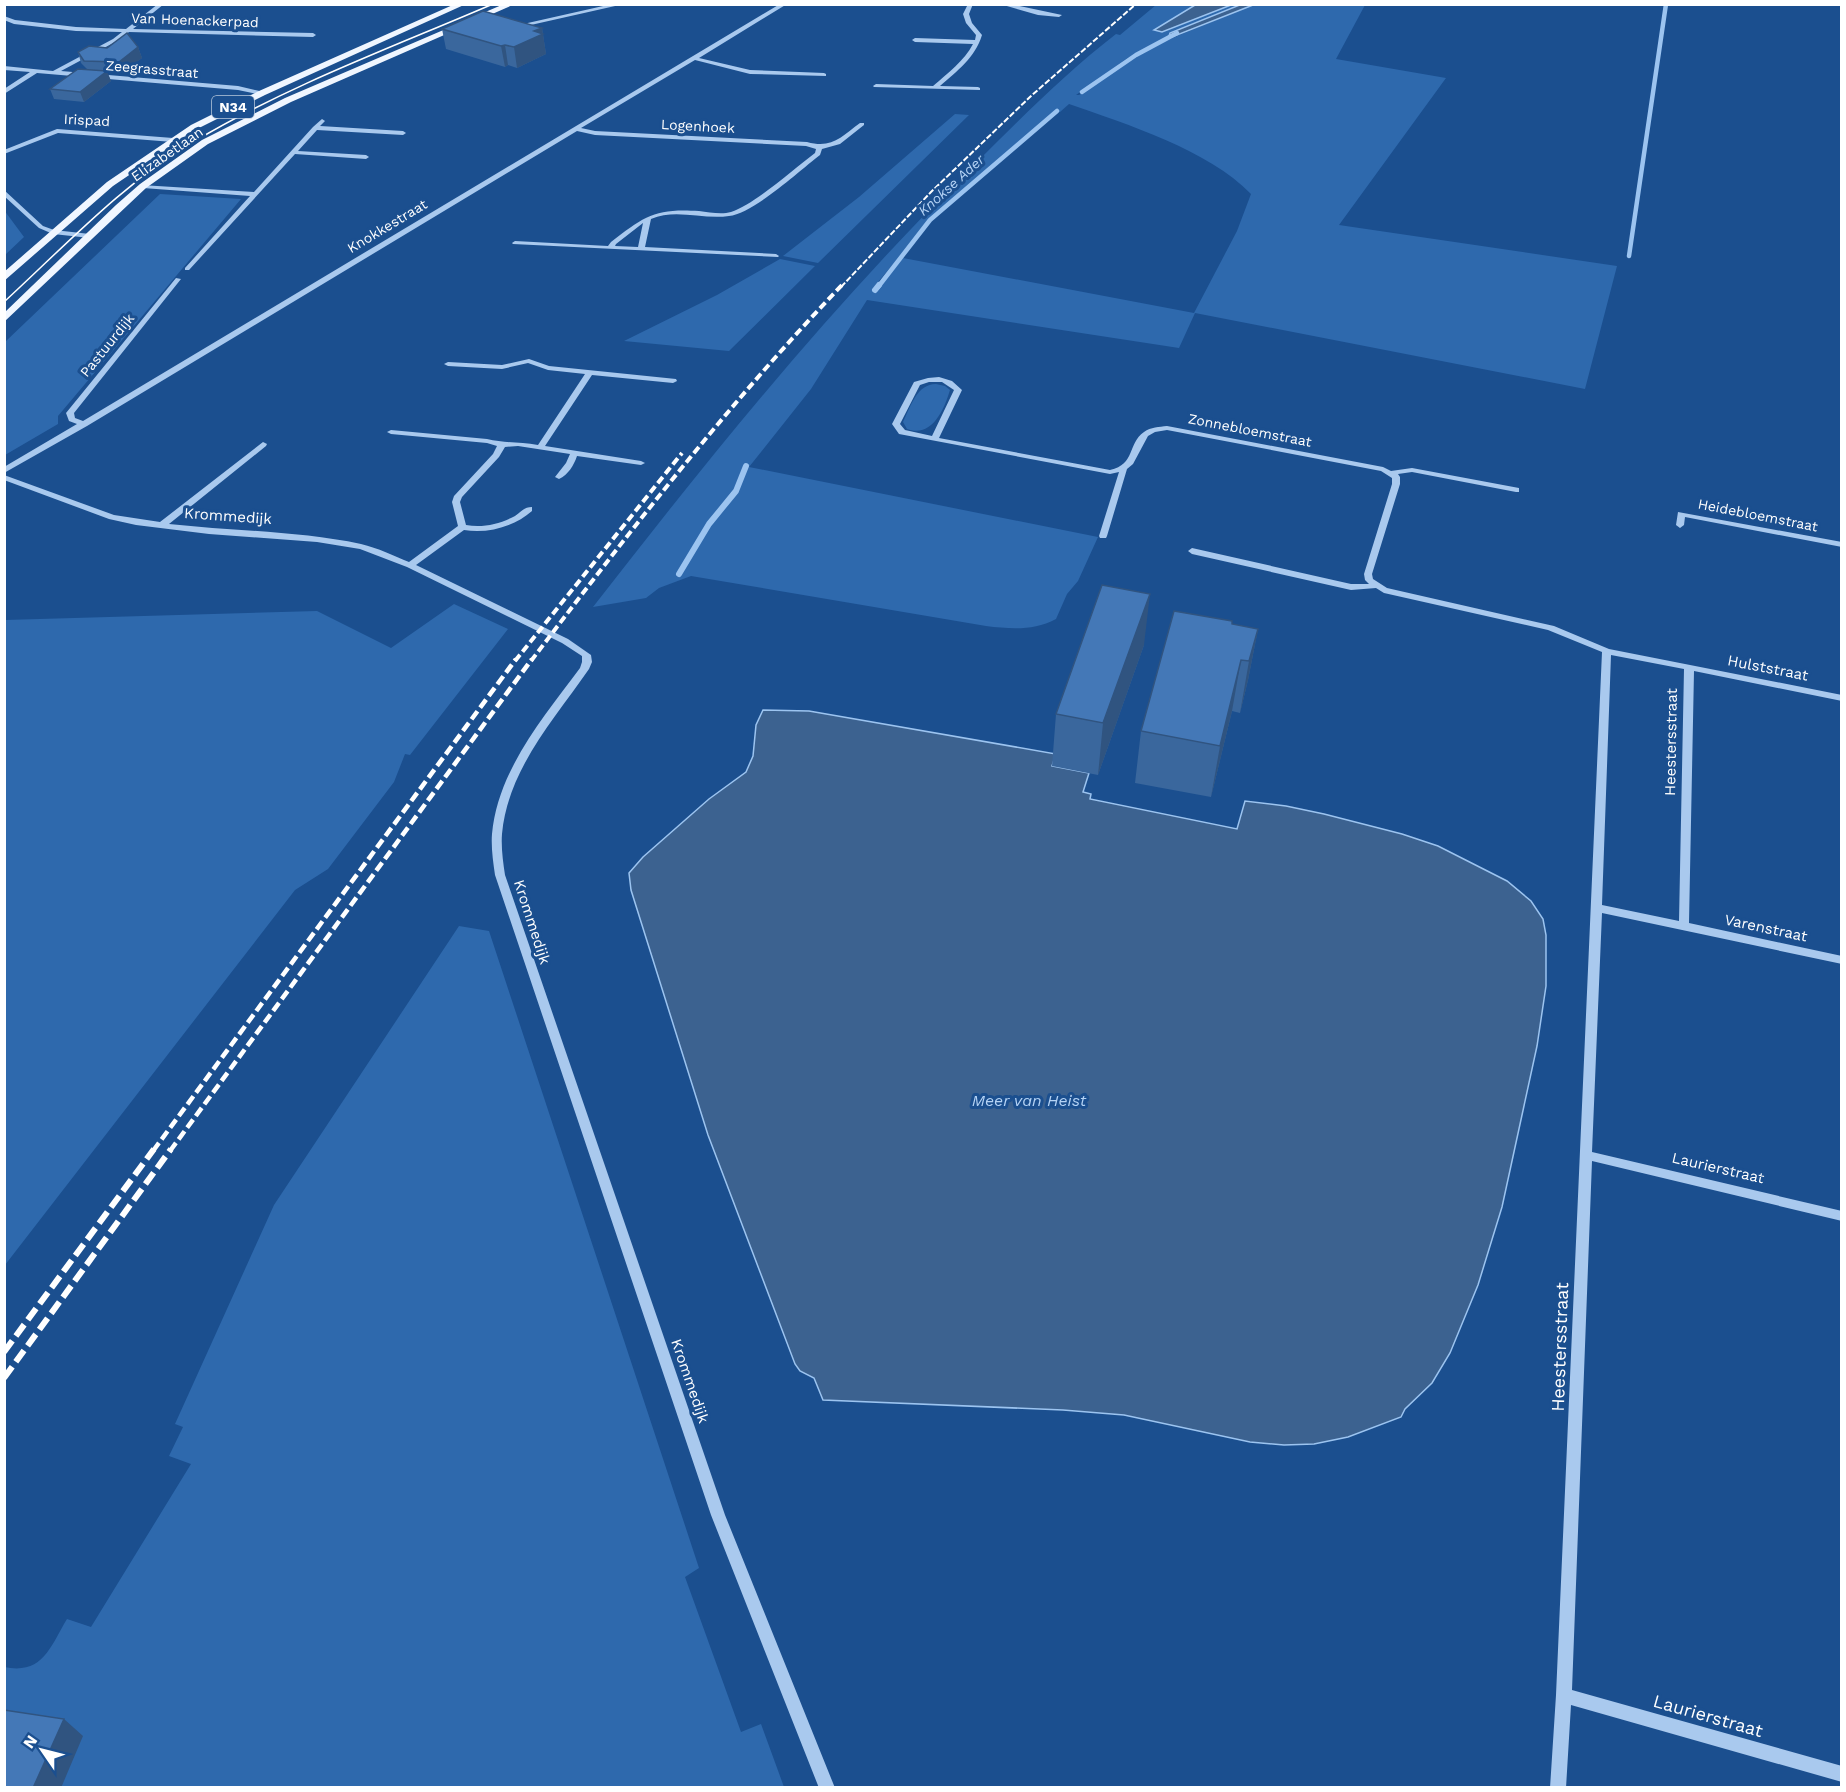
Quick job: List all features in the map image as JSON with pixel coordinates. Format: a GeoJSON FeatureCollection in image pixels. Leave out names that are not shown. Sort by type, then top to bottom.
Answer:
{"type":"FeatureCollection","features":[{"type":"Feature","properties":{"kind":"main road","name":"Elizabetlaan"},"geometry":{"type":"LineString","coordinates":[[4,278],[53,232],[110,184],[173,140],[262,93],[463,4]]}},
{"type":"Feature","properties":{"kind":"main road","name":"Elizabetlaan"},"geometry":{"type":"LineString","coordinates":[[4,319],[143,186],[205,142],[247,120],[381,59],[512,4]]}},
{"type":"Feature","properties":{"kind":"street"},"geometry":{"type":"LineString","coordinates":[[54,72],[115,40],[162,4]]}},
{"type":"Feature","properties":{"kind":"street"},"geometry":{"type":"LineString","coordinates":[[509,29],[622,4]]}},
{"type":"Feature","properties":{"kind":"street","name":"Knokkestraat"},"geometry":{"type":"LineString","coordinates":[[4,471],[785,4]]}},
{"type":"Feature","properties":{"kind":"street"},"geometry":{"type":"LineString","coordinates":[[935,87],[971,54],[977,42],[979,35],[969,23],[966,14],[971,4]]}},
{"type":"Feature","properties":{"kind":"street"},"geometry":{"type":"LineString","coordinates":[[1002,4],[1038,13],[1059,15]]}},
{"type":"Feature","properties":{"kind":"street","name":"Van Hoenackerpad"},"geometry":{"type":"LineString","coordinates":[[4,18],[14,22],[76,29],[313,35]]}},
{"type":"Feature","properties":{"kind":"street"},"geometry":{"type":"LineString","coordinates":[[470,22],[482,26]]}},
{"type":"Feature","properties":{"kind":"street"},"geometry":{"type":"LineString","coordinates":[[915,40],[977,42]]}},
{"type":"Feature","properties":{"kind":"street"},"geometry":{"type":"LineString","coordinates":[[694,58],[750,72],[824,75]]}},
{"type":"Feature","properties":{"kind":"street","name":"Zeegrasstraat"},"geometry":{"type":"LineString","coordinates":[[4,68],[238,88],[262,93]]}},
{"type":"Feature","properties":{"kind":"street"},"geometry":{"type":"LineString","coordinates":[[4,92],[35,70]]}},
{"type":"Feature","properties":{"kind":"street"},"geometry":{"type":"LineString","coordinates":[[876,86],[978,89]]}},
{"type":"Feature","properties":{"kind":"street"},"geometry":{"type":"LineString","coordinates":[[187,269],[322,121]]}},
{"type":"Feature","properties":{"kind":"street"},"geometry":{"type":"LineString","coordinates":[[610,248],[613,243],[656,213],[668,211],[731,214],[818,154],[819,148],[838,143],[862,124]]}},
{"type":"Feature","properties":{"kind":"street"},"geometry":{"type":"LineString","coordinates":[[315,128],[403,133]]}},
{"type":"Feature","properties":{"kind":"street","name":"Logenhoek"},"geometry":{"type":"LineString","coordinates":[[576,129],[595,133],[807,144],[819,148]]}},
{"type":"Feature","properties":{"kind":"street","name":"Irispad"},"geometry":{"type":"LineString","coordinates":[[4,152],[57,131],[173,140]]}},
{"type":"Feature","properties":{"kind":"street"},"geometry":{"type":"LineString","coordinates":[[293,152],[366,157]]}},
{"type":"Feature","properties":{"kind":"street"},"geometry":{"type":"LineString","coordinates":[[143,186],[255,194]]}},
{"type":"Feature","properties":{"kind":"street"},"geometry":{"type":"LineString","coordinates":[[4,192],[41,227],[53,232],[90,236]]}},
{"type":"Feature","properties":{"kind":"street"},"geometry":{"type":"LineString","coordinates":[[641,249],[648,218]]}},
{"type":"Feature","properties":{"kind":"street"},"geometry":{"type":"LineString","coordinates":[[515,243],[776,256]]}},
{"type":"Feature","properties":{"kind":"street","name":"Pastuurdijk"},"geometry":{"type":"LineString","coordinates":[[84,424],[72,419],[70,413],[178,279]]}},
{"type":"Feature","properties":{"kind":"street"},"geometry":{"type":"LineString","coordinates":[[529,361],[535,351]]}},
{"type":"Feature","properties":{"kind":"street"},"geometry":{"type":"LineString","coordinates":[[448,364],[502,367],[529,361],[548,368],[673,381]]}},
{"type":"Feature","properties":{"kind":"street"},"geometry":{"type":"LineString","coordinates":[[540,447],[590,372]]}},
{"type":"Feature","properties":{"kind":"street"},"geometry":{"type":"LineString","coordinates":[[934,439],[958,390],[951,383],[937,379],[923,381],[914,387],[896,424],[902,432],[934,439],[1100,470],[1124,470]]}},
{"type":"Feature","properties":{"kind":"street","name":"Zonnebloemstraat"},"geometry":{"type":"LineString","coordinates":[[1103,536],[1124,470],[1144,435],[1148,430],[1157,428],[1391,472],[1412,470],[1516,490]]}},
{"type":"Feature","properties":{"kind":"street"},"geometry":{"type":"LineString","coordinates":[[391,432],[487,441],[502,445],[518,444],[641,463]]}},
{"type":"Feature","properties":{"kind":"street"},"geometry":{"type":"LineString","coordinates":[[161,526],[263,444]]}},
{"type":"Feature","properties":{"kind":"street"},"geometry":{"type":"LineString","coordinates":[[462,528],[456,502],[458,496],[496,455],[502,445]]}},
{"type":"Feature","properties":{"kind":"street"},"geometry":{"type":"LineString","coordinates":[[559,477],[570,464],[575,452]]}},
{"type":"Feature","properties":{"kind":"street"},"geometry":{"type":"LineString","coordinates":[[1375,586],[1369,580],[1368,574],[1396,484],[1396,477],[1391,472]]}},
{"type":"Feature","properties":{"kind":"street","name":"Krommedijk"},"geometry":{"type":"LineString","coordinates":[[4,477],[112,517],[161,526],[316,539],[362,547],[410,565],[565,641],[578,648],[587,658],[584,669],[520,764],[509,787],[497,831],[500,875],[718,1515],[827,1788]]}},
{"type":"Feature","properties":{"kind":"street"},"geometry":{"type":"LineString","coordinates":[[410,565],[462,528],[470,530],[513,522],[529,509]]}},
{"type":"Feature","properties":{"kind":"street","name":"Heidebloemstraat"},"geometry":{"type":"LineString","coordinates":[[1680,525],[1681,514],[1842,545]]}},
{"type":"Feature","properties":{"kind":"street"},"geometry":{"type":"LineString","coordinates":[[1192,551],[1351,587],[1375,586],[1551,628],[1607,651]]}},
{"type":"Feature","properties":{"kind":"street","name":"Heestersstraat"},"geometry":{"type":"LineString","coordinates":[[1558,1788],[1598,908],[1607,651],[1689,668],[1684,926]]}},
{"type":"Feature","properties":{"kind":"street","name":"Hulststraat"},"geometry":{"type":"LineString","coordinates":[[1689,668],[1842,698]]}},
{"type":"Feature","properties":{"kind":"street"},"geometry":{"type":"LineString","coordinates":[[1598,908],[1684,926]]}},
{"type":"Feature","properties":{"kind":"street","name":"Varenstraat"},"geometry":{"type":"LineString","coordinates":[[1684,926],[1842,960]]}},
{"type":"Feature","properties":{"kind":"street","name":"Laurierstraat"},"geometry":{"type":"LineString","coordinates":[[1586,1155],[1842,1216]]}},
{"type":"Feature","properties":{"kind":"street","name":"Laurierstraat"},"geometry":{"type":"LineString","coordinates":[[1564,1695],[1842,1774]]}},
{"type":"Feature","properties":{"kind":"shaded area"},"geometry":{"type":"Polygon","coordinates":[[[1156,5],[1195,5],[1162,32],[1231,5],[1242,5],[1171,33],[1126,59],[1076,95],[1155,45],[1253,5],[1365,5],[1336,59],[1446,78],[1339,225],[1617,266],[1585,389],[1195,313],[1179,348],[867,300],[811,389],[749,467],[1098,537],[1078,581],[1067,594],[1056,619],[1030,627],[986,626],[691,576],[659,588],[646,598],[593,607],[774,382],[869,274],[918,221],[1040,100],[1096,50],[1116,34],[1120,35],[1156,5]],[[1069,104],[1060,112],[1056,111],[931,219],[873,288],[877,289],[903,258],[1194,313],[1237,231],[1251,194],[1233,178],[1190,151],[1141,130],[1069,104]]]}},
{"type":"Feature","properties":{"kind":"shaded area"},"geometry":{"type":"Polygon","coordinates":[[[955,114],[969,115],[818,263],[783,256],[859,197],[955,114]]]}},
{"type":"Feature","properties":{"kind":"shaded area"},"geometry":{"type":"Polygon","coordinates":[[[160,194],[241,199],[58,416],[58,424],[5,455],[5,342],[160,194]]]}},
{"type":"Feature","properties":{"kind":"shaded area"},"geometry":{"type":"Polygon","coordinates":[[[4,210],[24,237],[5,255],[4,255],[4,210]]]}},
{"type":"Feature","properties":{"kind":"shaded area"},"geometry":{"type":"Polygon","coordinates":[[[780,259],[815,266],[729,351],[624,341],[717,295],[780,259]]]}},
{"type":"Feature","properties":{"kind":"shaded area"},"geometry":{"type":"Polygon","coordinates":[[[936,384],[950,390],[940,414],[930,426],[923,430],[907,429],[903,422],[915,397],[924,388],[936,384]]]}},
{"type":"Feature","properties":{"kind":"shaded area"},"geometry":{"type":"Polygon","coordinates":[[[454,604],[508,629],[410,755],[405,754],[394,782],[328,869],[295,890],[5,1265],[5,620],[317,611],[391,648],[454,604]]]}},
{"type":"Feature","properties":{"kind":"shaded area"},"geometry":{"type":"Polygon","coordinates":[[[459,926],[489,931],[699,1568],[685,1577],[741,1732],[761,1724],[784,1787],[5,1787],[4,1667],[28,1667],[37,1663],[50,1649],[67,1619],[91,1627],[191,1464],[169,1456],[183,1427],[175,1424],[274,1205],[459,926]]]}},
{"type":"Feature","properties":{"kind":"water"},"geometry":{"type":"Polygon","coordinates":[[[1242,4],[1253,5],[1172,37],[1169,36],[1170,33],[1242,4]]]}},
{"type":"Feature","properties":{"kind":"water"},"geometry":{"type":"Polygon","coordinates":[[[1195,5],[1231,5],[1162,32],[1154,30],[1195,5]]]}},
{"type":"Feature","properties":{"kind":"water","name":"Meer van Heist"},"geometry":{"type":"Polygon","coordinates":[[[763,710],[809,711],[1056,754],[1052,766],[1089,773],[1083,792],[1091,794],[1090,799],[1237,829],[1245,801],[1324,814],[1402,834],[1438,846],[1507,881],[1531,901],[1543,919],[1546,935],[1546,986],[1537,1046],[1502,1207],[1478,1285],[1450,1353],[1432,1383],[1405,1409],[1401,1417],[1348,1437],[1314,1444],[1284,1445],[1250,1442],[1124,1415],[1063,1410],[823,1400],[814,1378],[800,1371],[795,1364],[708,1135],[631,890],[629,873],[643,857],[709,799],[746,772],[753,756],[756,725],[763,710]]]}},
{"type":"Feature","properties":{"kind":"building"},"geometry":{"type":"Polygon","coordinates":[[[483,11],[542,28],[534,31],[543,34],[514,47],[501,46],[442,29],[483,11]]]}},
{"type":"Feature","properties":{"kind":"building"},"geometry":{"type":"Polygon","coordinates":[[[127,33],[138,47],[119,62],[84,61],[78,52],[89,46],[107,48],[127,33]]]}},
{"type":"Feature","properties":{"kind":"building"},"geometry":{"type":"Polygon","coordinates":[[[78,69],[107,71],[80,92],[50,89],[78,69]]]}},
{"type":"Feature","properties":{"kind":"building"},"geometry":{"type":"Polygon","coordinates":[[[1102,585],[1150,594],[1103,723],[1056,714],[1102,585]]]}},
{"type":"Feature","properties":{"kind":"building"},"geometry":{"type":"Polygon","coordinates":[[[1174,611],[1232,621],[1232,624],[1258,629],[1249,661],[1241,660],[1220,746],[1141,731],[1174,611]]]}},
{"type":"Feature","properties":{"kind":"building"},"geometry":{"type":"Polygon","coordinates":[[[4,1710],[64,1719],[33,1788],[4,1788],[4,1710]]]}},
{"type":"Feature","properties":{"kind":"waterway"},"geometry":{"type":"LineString","coordinates":[[1629,256],[1666,4]]}},
{"type":"Feature","properties":{"kind":"waterway","name":"Knokse Ader"},"geometry":{"type":"LineString","coordinates":[[1082,92],[1136,55],[1177,33]]}},
{"type":"Feature","properties":{"kind":"waterway","name":"Knokse Ader"},"geometry":{"type":"LineString","coordinates":[[878,287],[930,220],[1057,111]]}},
{"type":"Feature","properties":{"kind":"waterway","name":"Knokse Ader"},"geometry":{"type":"LineString","coordinates":[[875,290],[879,285]]}},
{"type":"Feature","properties":{"kind":"waterway","name":"Knokse Ader"},"geometry":{"type":"LineString","coordinates":[[679,574],[709,524],[736,491],[746,466]]}},
{"type":"Feature","properties":{"kind":"tram line"},"geometry":{"type":"LineString","coordinates":[[4,302],[119,196],[143,176],[195,141],[304,84],[493,4]]}},
{"type":"Feature","properties":{"kind":"railway"},"geometry":{"type":"LineString","coordinates":[[841,287],[931,192],[1031,96],[1136,4]]}},
{"type":"Feature","properties":{"kind":"railway"},"geometry":{"type":"LineString","coordinates":[[531,661],[605,564],[720,421],[842,285]]}},
{"type":"Feature","properties":{"kind":"railway"},"geometry":{"type":"LineString","coordinates":[[515,661],[682,453]]}},
{"type":"Feature","properties":{"kind":"railway"},"geometry":{"type":"LineString","coordinates":[[153,1151],[516,659]]}},
{"type":"Feature","properties":{"kind":"railway"},"geometry":{"type":"LineString","coordinates":[[170,1151],[532,659]]}},
{"type":"Feature","properties":{"kind":"railway"},"geometry":{"type":"LineString","coordinates":[[4,1352],[154,1149]]}},
{"type":"Feature","properties":{"kind":"railway"},"geometry":{"type":"LineString","coordinates":[[4,1378],[171,1149]]}}]}
